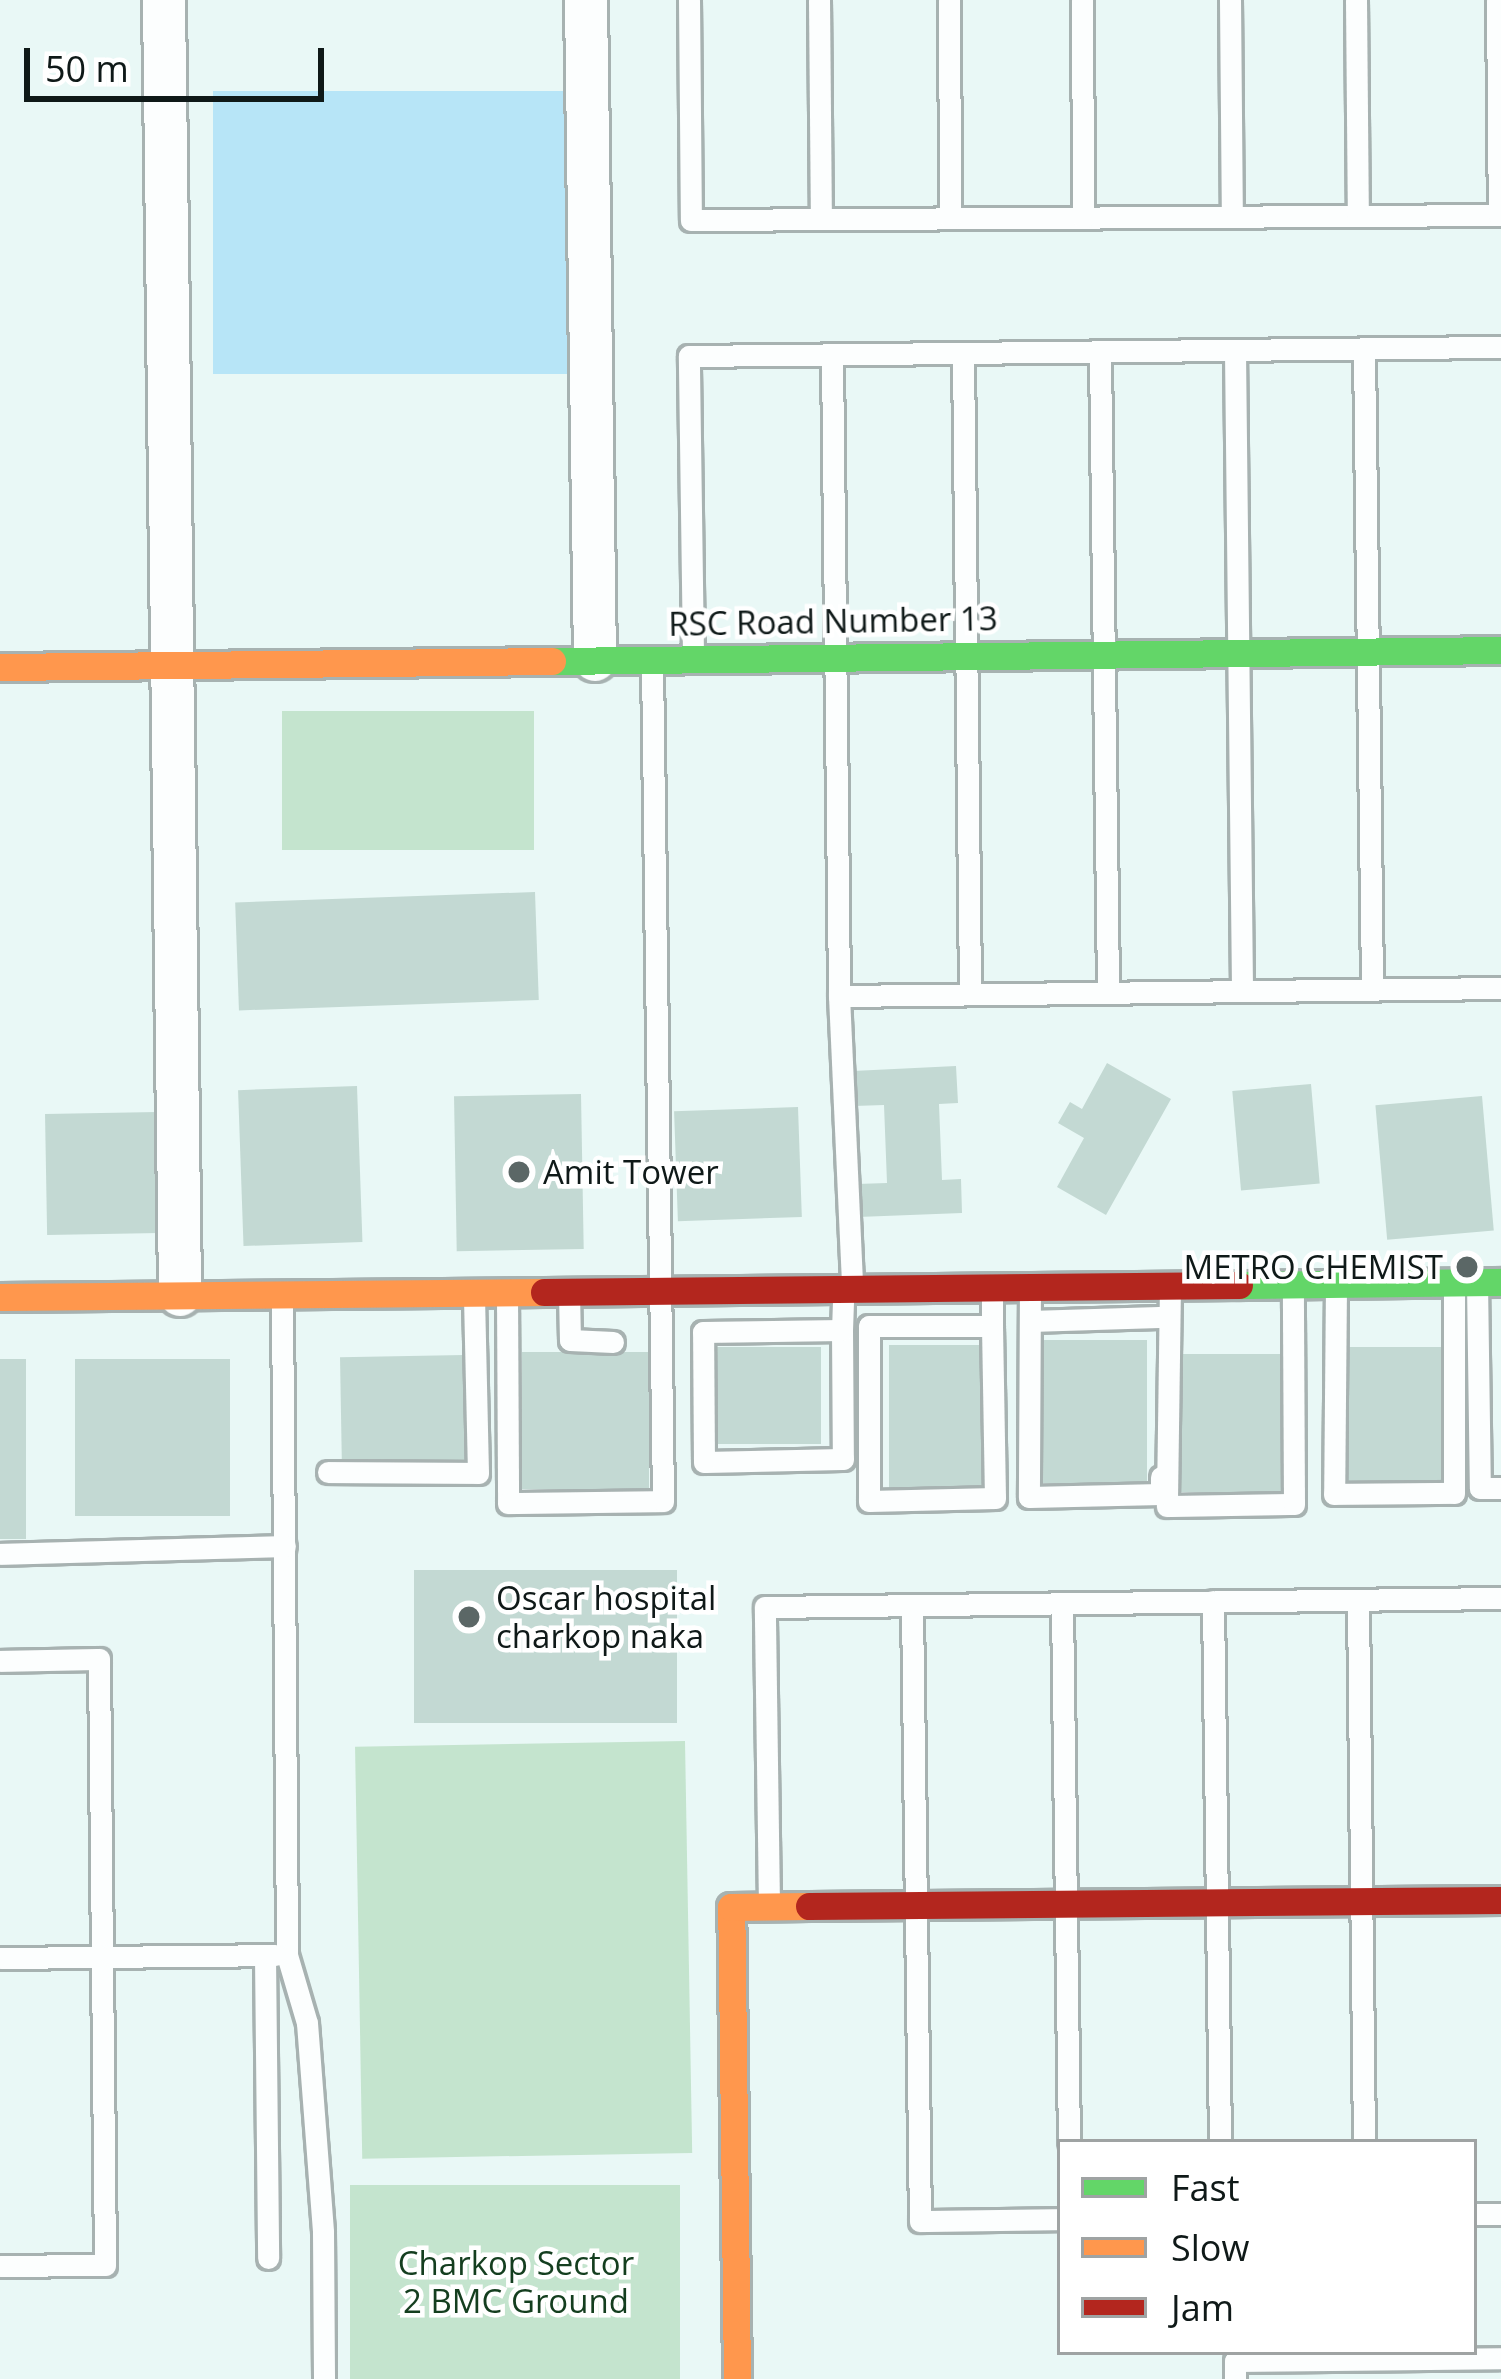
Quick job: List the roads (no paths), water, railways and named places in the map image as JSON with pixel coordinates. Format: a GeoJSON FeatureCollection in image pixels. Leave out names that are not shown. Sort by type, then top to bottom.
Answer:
{"type":"FeatureCollection","features":[{"type":"Feature","properties":{"kind":"street"},"geometry":{"type":"LineString","coordinates":[[164,0],[180,1295]]}},
{"type":"Feature","properties":{"kind":"street"},"geometry":{"type":"LineString","coordinates":[[586,0],[595,660]]}},
{"type":"Feature","properties":{"kind":"street","name":"RSC Road Number 13"},"geometry":{"type":"LineString","coordinates":[[652,660],[1501,650]]}},
{"type":"Feature","properties":{"kind":"street"},"geometry":{"type":"LineString","coordinates":[[0,668],[652,660]]}},
{"type":"Feature","properties":{"kind":"street"},"geometry":{"type":"LineString","coordinates":[[0,1298],[1477,1282]]}},
{"type":"Feature","properties":{"kind":"street"},"geometry":{"type":"LineString","coordinates":[[737,2379],[731,1907],[1501,1900]]}},
{"type":"Feature","properties":{"kind":"lane"},"geometry":{"type":"LineString","coordinates":[[689,0],[691,220],[1500,215],[1497,0]]}},
{"type":"Feature","properties":{"kind":"lane"},"geometry":{"type":"LineString","coordinates":[[819,0],[820,219]]}},
{"type":"Feature","properties":{"kind":"lane"},"geometry":{"type":"LineString","coordinates":[[949,0],[950,218]]}},
{"type":"Feature","properties":{"kind":"lane"},"geometry":{"type":"LineString","coordinates":[[1082,0],[1083,218]]}},
{"type":"Feature","properties":{"kind":"lane"},"geometry":{"type":"LineString","coordinates":[[1231,0],[1232,216]]}},
{"type":"Feature","properties":{"kind":"lane"},"geometry":{"type":"LineString","coordinates":[[1356,0],[1358,216]]}},
{"type":"Feature","properties":{"kind":"lane"},"geometry":{"type":"LineString","coordinates":[[693,659],[689,356],[1501,347]]}},
{"type":"Feature","properties":{"kind":"lane"},"geometry":{"type":"LineString","coordinates":[[1364,349],[1372,989]]}},
{"type":"Feature","properties":{"kind":"lane"},"geometry":{"type":"LineString","coordinates":[[1234,350],[1242,991]]}},
{"type":"Feature","properties":{"kind":"lane"},"geometry":{"type":"LineString","coordinates":[[1100,352],[1108,992]]}},
{"type":"Feature","properties":{"kind":"lane"},"geometry":{"type":"LineString","coordinates":[[963,353],[970,994]]}},
{"type":"Feature","properties":{"kind":"lane"},"geometry":{"type":"LineString","coordinates":[[832,355],[847,1287],[842,1330],[843,1459],[704,1462],[703,1332],[842,1330]]}},
{"type":"Feature","properties":{"kind":"lane","name":"RSC Road Number 13"},"geometry":{"type":"LineString","coordinates":[[507,1291],[508,1502],[663,1502],[652,660]]}},
{"type":"Feature","properties":{"kind":"lane"},"geometry":{"type":"LineString","coordinates":[[839,996],[1501,988]]}},
{"type":"Feature","properties":{"kind":"lane"},"geometry":{"type":"LineString","coordinates":[[1336,1283],[1334,1494],[1454,1493],[1477,1282]]}},
{"type":"Feature","properties":{"kind":"lane"},"geometry":{"type":"LineString","coordinates":[[1477,1282],[1480,1488],[1501,1488]]}},
{"type":"Feature","properties":{"kind":"lane"},"geometry":{"type":"LineString","coordinates":[[1164,1285],[1167,1506],[1252,1505],[1294,1504],[1293,1283]]}},
{"type":"Feature","properties":{"kind":"lane"},"geometry":{"type":"LineString","coordinates":[[1030,1286],[1029,1497],[1161,1494],[1159,1317],[1164,1285]]}},
{"type":"Feature","properties":{"kind":"lane"},"geometry":{"type":"LineString","coordinates":[[992,1286],[995,1498],[869,1501],[869,1326],[992,1326]]}},
{"type":"Feature","properties":{"kind":"lane"},"geometry":{"type":"LineString","coordinates":[[569,1291],[570,1340],[613,1342]]}},
{"type":"Feature","properties":{"kind":"lane"},"geometry":{"type":"LineString","coordinates":[[328,1472],[478,1473],[474,1292]]}},
{"type":"Feature","properties":{"kind":"lane"},"geometry":{"type":"LineString","coordinates":[[268,2258],[285,1546],[282,1294]]}},
{"type":"Feature","properties":{"kind":"lane"},"geometry":{"type":"LineString","coordinates":[[1030,1321],[1159,1317]]}},
{"type":"Feature","properties":{"kind":"lane"},"geometry":{"type":"LineString","coordinates":[[0,1554],[285,1546]]}},
{"type":"Feature","properties":{"kind":"lane"},"geometry":{"type":"LineString","coordinates":[[769,1906],[765,1607],[1501,1598]]}},
{"type":"Feature","properties":{"kind":"lane"},"geometry":{"type":"LineString","coordinates":[[1358,1600],[1364,2139]]}},
{"type":"Feature","properties":{"kind":"lane"},"geometry":{"type":"LineString","coordinates":[[1214,1601],[1220,2139]]}},
{"type":"Feature","properties":{"kind":"lane"},"geometry":{"type":"LineString","coordinates":[[1062,1603],[1069,2139]]}},
{"type":"Feature","properties":{"kind":"lane"},"geometry":{"type":"LineString","coordinates":[[912,1605],[920,2221],[1057,2219]]}},
{"type":"Feature","properties":{"kind":"lane"},"geometry":{"type":"LineString","coordinates":[[0,1660],[99,1659],[105,2265],[0,2266]]}},
{"type":"Feature","properties":{"kind":"lane"},"geometry":{"type":"LineString","coordinates":[[0,1958],[276,1955]]}},
{"type":"Feature","properties":{"kind":"lane"},"geometry":{"type":"LineString","coordinates":[[276,1955],[307,2023],[323,2233],[323,2379]]}},
{"type":"Feature","properties":{"kind":"lane"},"geometry":{"type":"LineString","coordinates":[[1235,2379],[1235,2361],[1378,2369],[1501,2358]]}},
{"type":"Feature","properties":{"kind":"water"},"geometry":{"type":"Polygon","coordinates":[[[213,91],[600,91],[600,374],[213,374],[213,91]]]}},
{"type":"Feature","properties":{"kind":"place","name":"Amit Tower"},"geometry":{"type":"Point","coordinates":[519,1172]}},
{"type":"Feature","properties":{"kind":"place","name":"METRO CHEMIST"},"geometry":{"type":"Point","coordinates":[1467,1267]}},
{"type":"Feature","properties":{"kind":"place","name":"Oscar hospital charkop naka"},"geometry":{"type":"Point","coordinates":[469,1617]}},
{"type":"Feature","properties":{"kind":"park label","name":"Charkop Sector 2 BMC Ground"},"geometry":{"type":"Point","coordinates":[516,2282]}}]}
